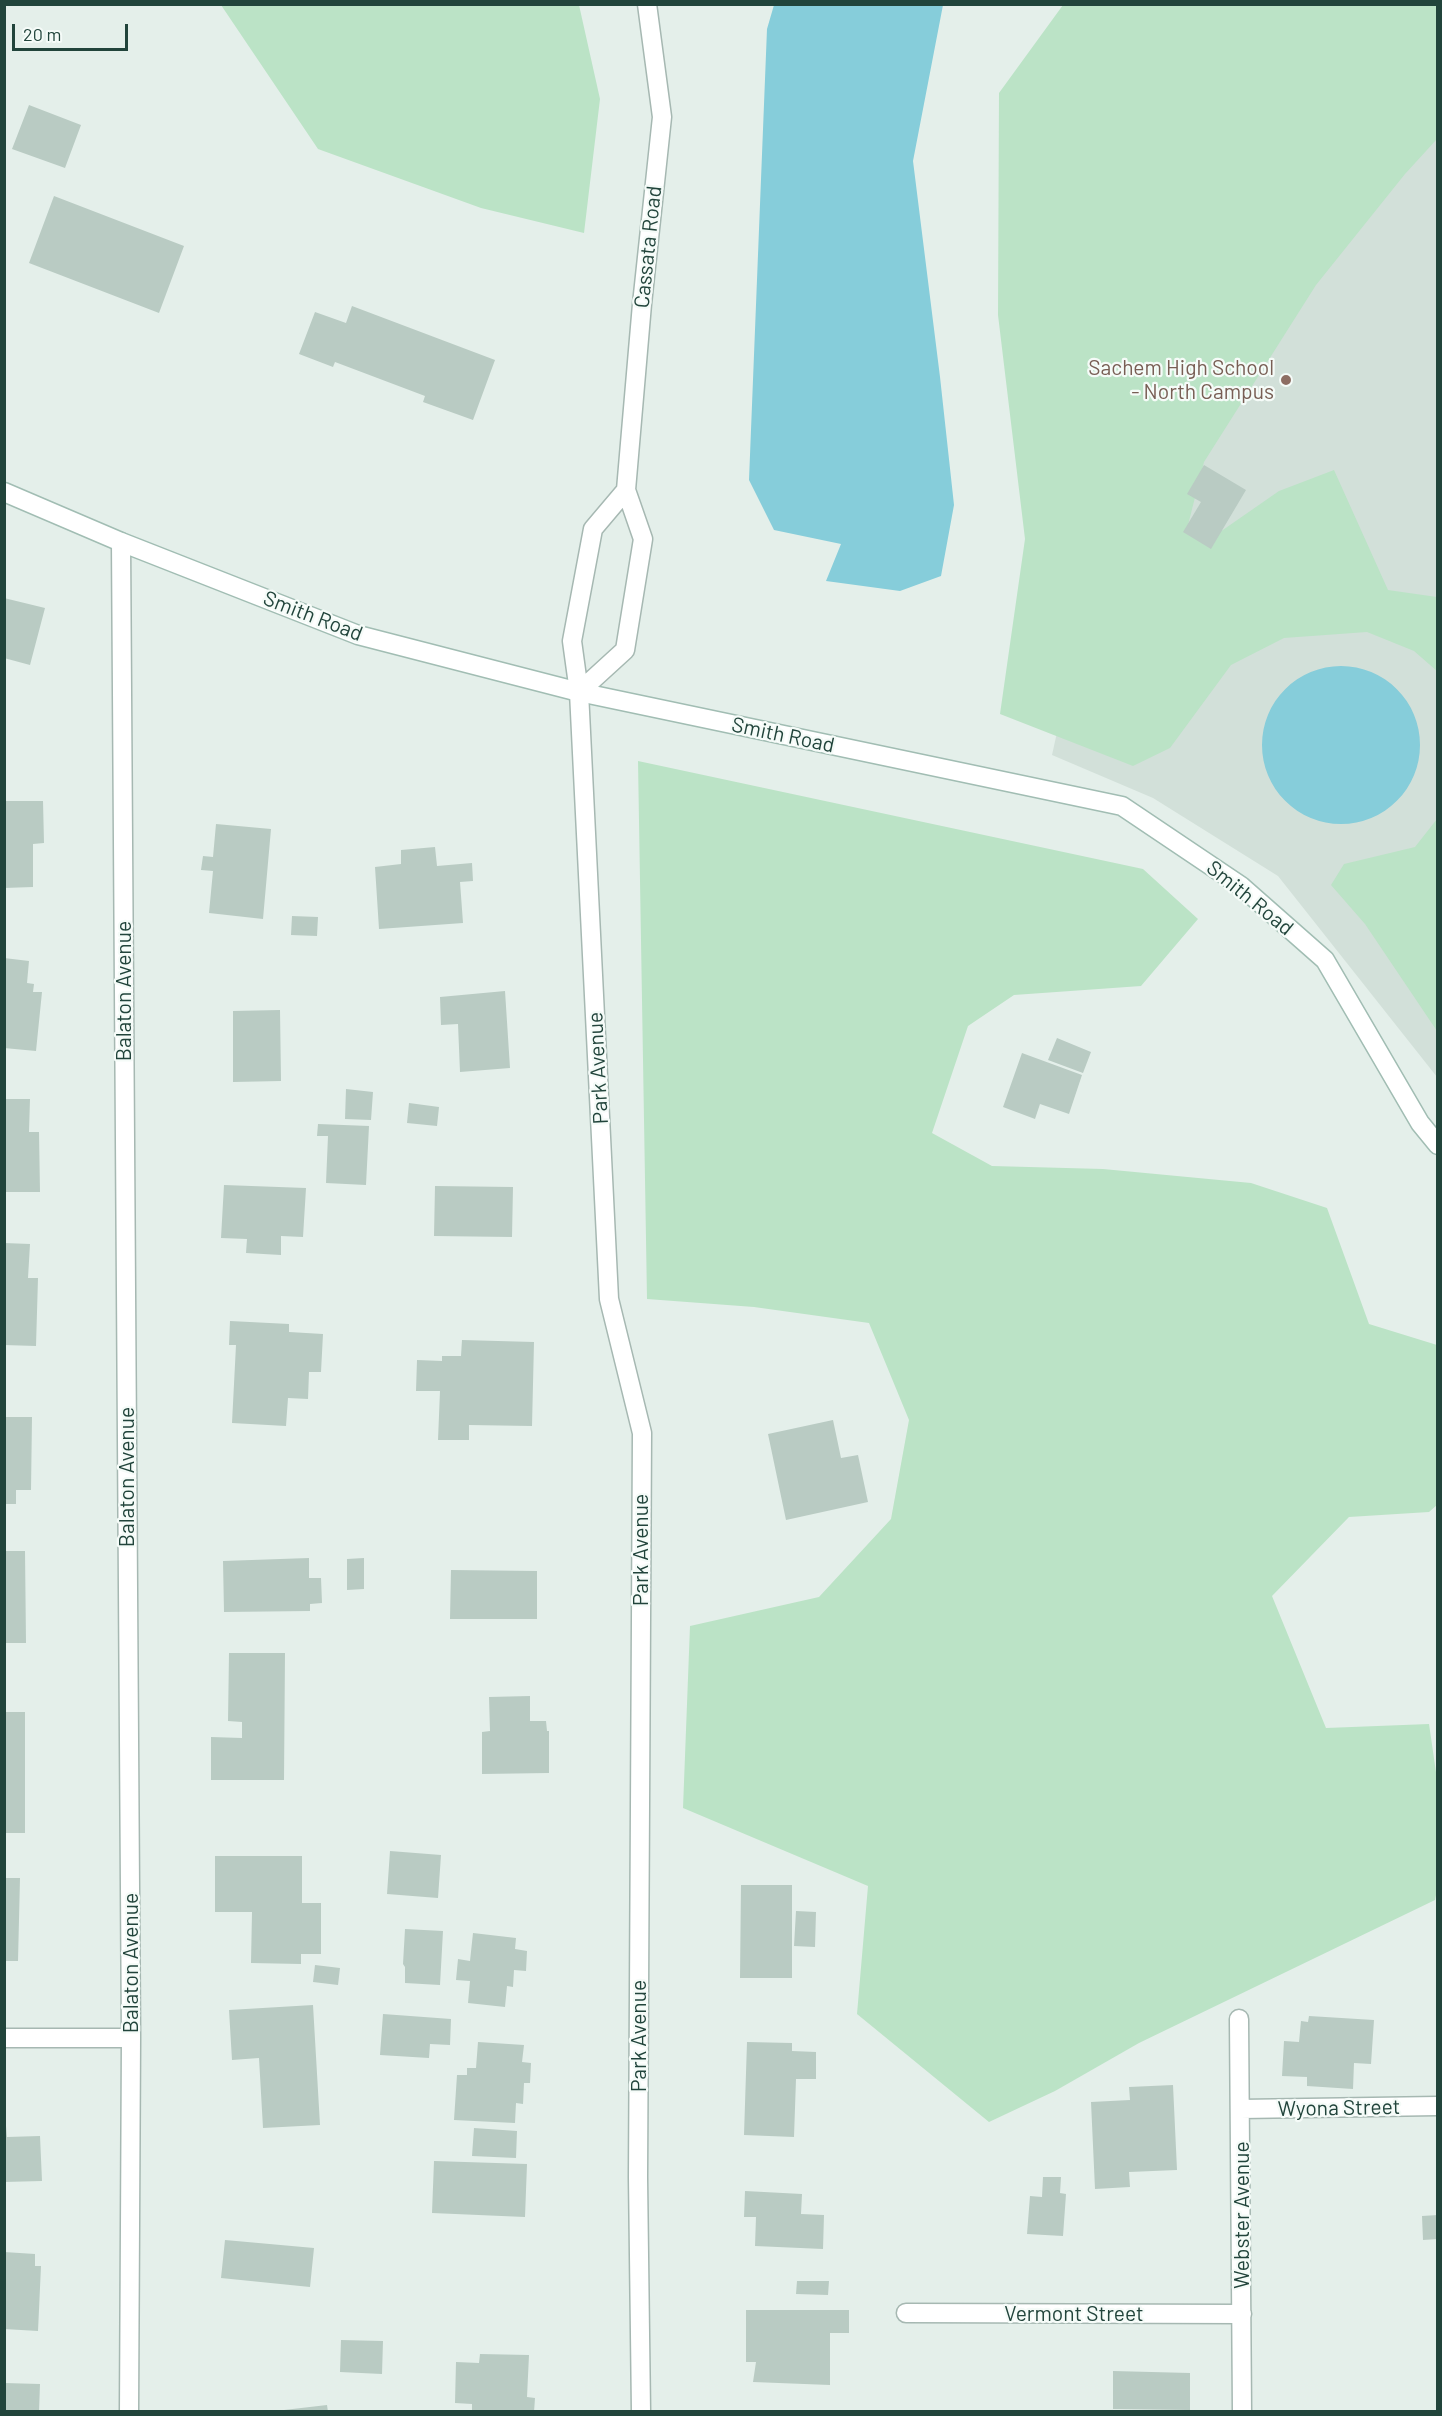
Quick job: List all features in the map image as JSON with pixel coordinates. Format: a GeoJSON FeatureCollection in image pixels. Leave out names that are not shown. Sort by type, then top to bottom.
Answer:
{"type":"FeatureCollection","features":[{"type":"Feature","properties":{"kind":"street","name":"Cassata Road"},"geometry":{"type":"LineString","coordinates":[[579,692],[625,650],[643,539],[626,490],[642,304],[662,117],[647,4]]}},
{"type":"Feature","properties":{"kind":"street"},"geometry":{"type":"LineString","coordinates":[[579,692],[572,641],[593,529],[626,490]]}},
{"type":"Feature","properties":{"kind":"street","name":"Smith Road"},"geometry":{"type":"LineString","coordinates":[[4,492],[122,542],[358,635],[579,692],[1122,806],[1241,886],[1325,960],[1420,1124],[1437,1145]]}},
{"type":"Feature","properties":{"kind":"street","name":"Balaton Avenue"},"geometry":{"type":"LineString","coordinates":[[122,542],[131,2038],[129,2412]]}},
{"type":"Feature","properties":{"kind":"street","name":"Park Avenue"},"geometry":{"type":"LineString","coordinates":[[579,692],[609,1299],[642,1433],[638,2177],[640,2412]]}},
{"type":"Feature","properties":{"kind":"street","name":"Webster Avenue"},"geometry":{"type":"LineString","coordinates":[[1239,2019],[1242,2412]]}},
{"type":"Feature","properties":{"kind":"street"},"geometry":{"type":"LineString","coordinates":[[4,2038],[131,2038]]}},
{"type":"Feature","properties":{"kind":"street","name":"Wyona Street"},"geometry":{"type":"LineString","coordinates":[[1241,2109],[1437,2106]]}},
{"type":"Feature","properties":{"kind":"street","name":"Vermont Street"},"geometry":{"type":"LineString","coordinates":[[906,2313],[1242,2314]]}},
{"type":"Feature","properties":{"kind":"shaded area","name":"Sachem High School - North Campus"},"geometry":{"type":"Polygon","coordinates":[[[1217,5],[1437,5],[1437,1077],[1278,876],[1153,798],[1052,755],[1217,5]]]}},
{"type":"Feature","properties":{"kind":"green space"},"geometry":{"type":"Polygon","coordinates":[[[221,5],[579,5],[600,99],[584,233],[481,208],[318,149],[221,5]]]}},
{"type":"Feature","properties":{"kind":"green space"},"geometry":{"type":"Polygon","coordinates":[[[1063,5],[1437,5],[1437,139],[1405,174],[1316,285],[1204,462],[1188,525],[1207,541],[1279,491],[1334,470],[1388,590],[1437,597],[1437,671],[1414,651],[1367,632],[1284,638],[1231,665],[1170,748],[1133,766],[1000,714],[1025,539],[998,315],[999,93],[1063,5]]]}},
{"type":"Feature","properties":{"kind":"green space"},"geometry":{"type":"Polygon","coordinates":[[[638,761],[1143,869],[1198,919],[1141,986],[1014,995],[968,1026],[932,1133],[992,1166],[1103,1169],[1251,1183],[1327,1208],[1369,1324],[1437,1345],[1437,1505],[1429,1512],[1349,1517],[1272,1596],[1326,1728],[1429,1724],[1438,1786],[1438,1885],[1435,1900],[1139,2043],[1055,2091],[989,2122],[857,2014],[868,1886],[683,1808],[690,1626],[819,1597],[891,1519],[909,1420],[869,1323],[754,1307],[647,1299],[638,761]]]}},
{"type":"Feature","properties":{"kind":"green space"},"geometry":{"type":"Polygon","coordinates":[[[1437,819],[1437,1031],[1365,924],[1331,885],[1344,864],[1415,847],[1437,819]]]}},
{"type":"Feature","properties":{"kind":"water"},"geometry":{"type":"Polygon","coordinates":[[[774,5],[943,5],[913,161],[954,505],[941,576],[900,591],[826,581],[841,544],[774,530],[749,480],[767,29],[774,5]]]}},
{"type":"Feature","properties":{"kind":"water"},"geometry":{"type":"Polygon","coordinates":[[[1341,666],[1357,667],[1371,672],[1385,679],[1397,689],[1407,701],[1414,715],[1419,729],[1419,761],[1414,775],[1407,789],[1397,801],[1385,811],[1371,818],[1357,823],[1341,824],[1325,823],[1311,818],[1297,811],[1285,801],[1275,789],[1268,775],[1263,761],[1262,745],[1263,729],[1268,715],[1275,701],[1285,689],[1297,679],[1311,672],[1325,667],[1341,666]]]}},
{"type":"Feature","properties":{"kind":"building"},"geometry":{"type":"Polygon","coordinates":[[[29,105],[81,125],[65,168],[12,149],[29,105]]]}},
{"type":"Feature","properties":{"kind":"building"},"geometry":{"type":"Polygon","coordinates":[[[54,196],[184,246],[159,313],[29,263],[54,196]]]}},
{"type":"Feature","properties":{"kind":"building"},"geometry":{"type":"Polygon","coordinates":[[[352,306],[495,360],[473,420],[423,402],[425,396],[335,362],[333,367],[299,354],[315,312],[346,323],[352,306]]]}},
{"type":"Feature","properties":{"kind":"building"},"geometry":{"type":"Polygon","coordinates":[[[1204,465],[1246,490],[1211,549],[1183,532],[1201,502],[1187,494],[1204,465]]]}},
{"type":"Feature","properties":{"kind":"building"},"geometry":{"type":"Polygon","coordinates":[[[4,598],[45,608],[30,665],[4,658],[4,598]]]}},
{"type":"Feature","properties":{"kind":"building"},"geometry":{"type":"Polygon","coordinates":[[[4,801],[43,801],[44,843],[33,844],[33,887],[4,888],[4,801]]]}},
{"type":"Feature","properties":{"kind":"building"},"geometry":{"type":"Polygon","coordinates":[[[216,824],[271,829],[263,919],[209,913],[213,871],[201,870],[203,856],[213,857],[216,824]]]}},
{"type":"Feature","properties":{"kind":"building"},"geometry":{"type":"Polygon","coordinates":[[[435,847],[437,866],[472,863],[473,881],[460,882],[463,923],[379,929],[375,867],[401,864],[401,850],[435,847]]]}},
{"type":"Feature","properties":{"kind":"building"},"geometry":{"type":"Polygon","coordinates":[[[292,916],[318,917],[317,936],[291,935],[292,916]]]}},
{"type":"Feature","properties":{"kind":"building"},"geometry":{"type":"Polygon","coordinates":[[[4,958],[29,961],[27,983],[34,984],[33,992],[42,992],[36,1051],[4,1048],[4,958]]]}},
{"type":"Feature","properties":{"kind":"building"},"geometry":{"type":"Polygon","coordinates":[[[505,991],[510,1068],[460,1072],[458,1024],[441,1025],[440,997],[505,991]]]}},
{"type":"Feature","properties":{"kind":"building"},"geometry":{"type":"Polygon","coordinates":[[[280,1010],[281,1081],[233,1082],[233,1011],[280,1010]]]}},
{"type":"Feature","properties":{"kind":"building"},"geometry":{"type":"Polygon","coordinates":[[[1057,1038],[1091,1052],[1083,1073],[1048,1060],[1057,1038]]]}},
{"type":"Feature","properties":{"kind":"building"},"geometry":{"type":"Polygon","coordinates":[[[1022,1053],[1082,1075],[1069,1114],[1040,1104],[1035,1119],[1003,1107],[1022,1053]]]}},
{"type":"Feature","properties":{"kind":"building"},"geometry":{"type":"Polygon","coordinates":[[[346,1089],[373,1092],[371,1120],[345,1119],[346,1089]]]}},
{"type":"Feature","properties":{"kind":"building"},"geometry":{"type":"Polygon","coordinates":[[[4,1099],[30,1099],[29,1132],[39,1132],[40,1192],[4,1192],[4,1099]]]}},
{"type":"Feature","properties":{"kind":"building"},"geometry":{"type":"Polygon","coordinates":[[[409,1103],[439,1107],[437,1126],[407,1123],[409,1103]]]}},
{"type":"Feature","properties":{"kind":"building"},"geometry":{"type":"Polygon","coordinates":[[[318,1124],[369,1126],[366,1185],[326,1183],[328,1136],[317,1136],[318,1124]]]}},
{"type":"Feature","properties":{"kind":"building"},"geometry":{"type":"Polygon","coordinates":[[[224,1185],[306,1188],[303,1237],[281,1236],[281,1255],[246,1253],[247,1239],[221,1238],[224,1185]]]}},
{"type":"Feature","properties":{"kind":"building"},"geometry":{"type":"Polygon","coordinates":[[[435,1186],[513,1187],[512,1237],[434,1236],[435,1186]]]}},
{"type":"Feature","properties":{"kind":"building"},"geometry":{"type":"Polygon","coordinates":[[[4,1243],[30,1244],[28,1278],[38,1278],[36,1346],[4,1345],[4,1243]]]}},
{"type":"Feature","properties":{"kind":"building"},"geometry":{"type":"Polygon","coordinates":[[[230,1321],[289,1324],[289,1332],[323,1334],[321,1372],[309,1372],[308,1399],[288,1398],[286,1426],[232,1423],[236,1345],[229,1345],[230,1321]]]}},
{"type":"Feature","properties":{"kind":"building"},"geometry":{"type":"Polygon","coordinates":[[[462,1340],[534,1342],[532,1426],[469,1425],[469,1440],[438,1440],[440,1391],[416,1391],[417,1360],[442,1361],[442,1356],[461,1356],[462,1340]]]}},
{"type":"Feature","properties":{"kind":"building"},"geometry":{"type":"Polygon","coordinates":[[[4,1417],[32,1417],[31,1490],[16,1490],[16,1504],[4,1504],[4,1417]]]}},
{"type":"Feature","properties":{"kind":"building"},"geometry":{"type":"Polygon","coordinates":[[[833,1420],[841,1458],[858,1455],[868,1502],[786,1520],[768,1434],[833,1420]]]}},
{"type":"Feature","properties":{"kind":"building"},"geometry":{"type":"Polygon","coordinates":[[[4,1551],[25,1551],[26,1643],[4,1643],[4,1551]]]}},
{"type":"Feature","properties":{"kind":"building"},"geometry":{"type":"Polygon","coordinates":[[[309,1558],[309,1578],[321,1578],[322,1603],[310,1604],[310,1611],[224,1612],[223,1561],[309,1558]]]}},
{"type":"Feature","properties":{"kind":"building"},"geometry":{"type":"Polygon","coordinates":[[[364,1558],[364,1589],[347,1590],[347,1559],[364,1558]]]}},
{"type":"Feature","properties":{"kind":"building"},"geometry":{"type":"Polygon","coordinates":[[[451,1570],[537,1571],[537,1619],[450,1619],[451,1570]]]}},
{"type":"Feature","properties":{"kind":"building"},"geometry":{"type":"Polygon","coordinates":[[[229,1653],[285,1653],[284,1780],[211,1780],[211,1737],[242,1738],[242,1722],[228,1721],[229,1653]]]}},
{"type":"Feature","properties":{"kind":"building"},"geometry":{"type":"Polygon","coordinates":[[[530,1696],[530,1721],[546,1721],[547,1731],[549,1731],[549,1773],[482,1774],[482,1732],[490,1731],[489,1697],[530,1696]]]}},
{"type":"Feature","properties":{"kind":"building"},"geometry":{"type":"Polygon","coordinates":[[[4,1712],[25,1712],[25,1833],[4,1833],[4,1712]]]}},
{"type":"Feature","properties":{"kind":"building"},"geometry":{"type":"Polygon","coordinates":[[[390,1851],[441,1855],[438,1898],[387,1894],[390,1851]]]}},
{"type":"Feature","properties":{"kind":"building"},"geometry":{"type":"Polygon","coordinates":[[[215,1856],[302,1856],[302,1903],[321,1903],[321,1954],[301,1954],[301,1964],[251,1963],[252,1912],[215,1912],[215,1856]]]}},
{"type":"Feature","properties":{"kind":"building"},"geometry":{"type":"Polygon","coordinates":[[[4,1878],[20,1878],[18,1961],[4,1961],[4,1878]]]}},
{"type":"Feature","properties":{"kind":"building"},"geometry":{"type":"Polygon","coordinates":[[[741,1885],[792,1885],[792,1978],[740,1978],[741,1885]]]}},
{"type":"Feature","properties":{"kind":"building"},"geometry":{"type":"Polygon","coordinates":[[[796,1911],[816,1912],[815,1947],[794,1946],[796,1911]]]}},
{"type":"Feature","properties":{"kind":"building"},"geometry":{"type":"Polygon","coordinates":[[[405,1929],[443,1931],[440,1985],[405,1983],[403,1964],[405,1929]]]}},
{"type":"Feature","properties":{"kind":"building"},"geometry":{"type":"Polygon","coordinates":[[[473,1933],[516,1938],[515,1949],[527,1951],[526,1971],[514,1970],[513,1987],[507,1986],[505,2007],[468,2003],[470,1981],[456,1980],[458,1959],[470,1961],[473,1933]]]}},
{"type":"Feature","properties":{"kind":"building"},"geometry":{"type":"Polygon","coordinates":[[[315,1965],[340,1968],[338,1985],[313,1982],[315,1965]]]}},
{"type":"Feature","properties":{"kind":"building"},"geometry":{"type":"Polygon","coordinates":[[[313,2005],[320,2125],[263,2128],[259,2058],[232,2060],[229,2010],[313,2005]]]}},
{"type":"Feature","properties":{"kind":"building"},"geometry":{"type":"Polygon","coordinates":[[[383,2014],[451,2019],[450,2045],[430,2044],[429,2058],[380,2055],[383,2014]]]}},
{"type":"Feature","properties":{"kind":"building"},"geometry":{"type":"Polygon","coordinates":[[[1309,2016],[1374,2020],[1371,2064],[1354,2063],[1353,2089],[1307,2086],[1307,2077],[1282,2076],[1284,2041],[1299,2042],[1301,2021],[1308,2022],[1309,2016]]]}},
{"type":"Feature","properties":{"kind":"building"},"geometry":{"type":"Polygon","coordinates":[[[478,2042],[524,2045],[522,2062],[531,2063],[530,2083],[524,2083],[523,2104],[516,2103],[515,2123],[454,2120],[457,2075],[467,2075],[467,2068],[476,2068],[478,2042]]]}},
{"type":"Feature","properties":{"kind":"building"},"geometry":{"type":"Polygon","coordinates":[[[747,2042],[792,2043],[792,2051],[816,2052],[816,2079],[796,2079],[794,2137],[744,2135],[747,2042]]]}},
{"type":"Feature","properties":{"kind":"building"},"geometry":{"type":"Polygon","coordinates":[[[1173,2085],[1177,2170],[1129,2172],[1130,2187],[1095,2189],[1091,2102],[1130,2100],[1129,2087],[1173,2085]]]}},
{"type":"Feature","properties":{"kind":"building"},"geometry":{"type":"Polygon","coordinates":[[[4,2126],[6,2126],[7,2137],[40,2136],[42,2181],[4,2182],[4,2126]]]}},
{"type":"Feature","properties":{"kind":"building"},"geometry":{"type":"Polygon","coordinates":[[[474,2128],[517,2131],[516,2158],[472,2156],[474,2128]]]}},
{"type":"Feature","properties":{"kind":"building"},"geometry":{"type":"Polygon","coordinates":[[[434,2161],[527,2164],[525,2217],[432,2213],[434,2161]]]}},
{"type":"Feature","properties":{"kind":"building"},"geometry":{"type":"Polygon","coordinates":[[[1043,2177],[1061,2177],[1060,2193],[1066,2194],[1063,2236],[1027,2234],[1030,2196],[1042,2197],[1043,2177]]]}},
{"type":"Feature","properties":{"kind":"building"},"geometry":{"type":"Polygon","coordinates":[[[745,2191],[802,2194],[801,2214],[824,2215],[823,2249],[755,2246],[756,2217],[744,2217],[745,2191]]]}},
{"type":"Feature","properties":{"kind":"building"},"geometry":{"type":"Polygon","coordinates":[[[1438,2215],[1438,2239],[1423,2240],[1422,2216],[1438,2215]]]}},
{"type":"Feature","properties":{"kind":"building"},"geometry":{"type":"Polygon","coordinates":[[[225,2240],[314,2248],[310,2287],[221,2278],[225,2240]]]}},
{"type":"Feature","properties":{"kind":"building"},"geometry":{"type":"Polygon","coordinates":[[[4,2252],[35,2254],[35,2266],[41,2266],[38,2331],[4,2329],[4,2252]]]}},
{"type":"Feature","properties":{"kind":"building"},"geometry":{"type":"Polygon","coordinates":[[[797,2281],[829,2281],[828,2295],[796,2294],[797,2281]]]}},
{"type":"Feature","properties":{"kind":"building"},"geometry":{"type":"Polygon","coordinates":[[[746,2310],[849,2310],[849,2333],[830,2333],[830,2385],[753,2382],[756,2362],[746,2362],[746,2310]]]}},
{"type":"Feature","properties":{"kind":"building"},"geometry":{"type":"Polygon","coordinates":[[[341,2340],[383,2341],[382,2374],[340,2372],[341,2340]]]}},
{"type":"Feature","properties":{"kind":"building"},"geometry":{"type":"Polygon","coordinates":[[[480,2354],[529,2355],[527,2397],[535,2398],[534,2412],[472,2412],[472,2404],[455,2403],[456,2362],[479,2363],[480,2354]]]}},
{"type":"Feature","properties":{"kind":"building"},"geometry":{"type":"Polygon","coordinates":[[[1113,2371],[1190,2373],[1190,2410],[1113,2409],[1113,2371]]]}},
{"type":"Feature","properties":{"kind":"building"},"geometry":{"type":"Polygon","coordinates":[[[4,2383],[40,2384],[39,2412],[4,2412],[4,2383]]]}},
{"type":"Feature","properties":{"kind":"building"},"geometry":{"type":"Polygon","coordinates":[[[327,2405],[328,2412],[284,2412],[284,2410],[327,2405]]]}},
{"type":"Feature","properties":{"kind":"place","name":"Sachem High School - North Campus"},"geometry":{"type":"Point","coordinates":[1286,380]}}]}
